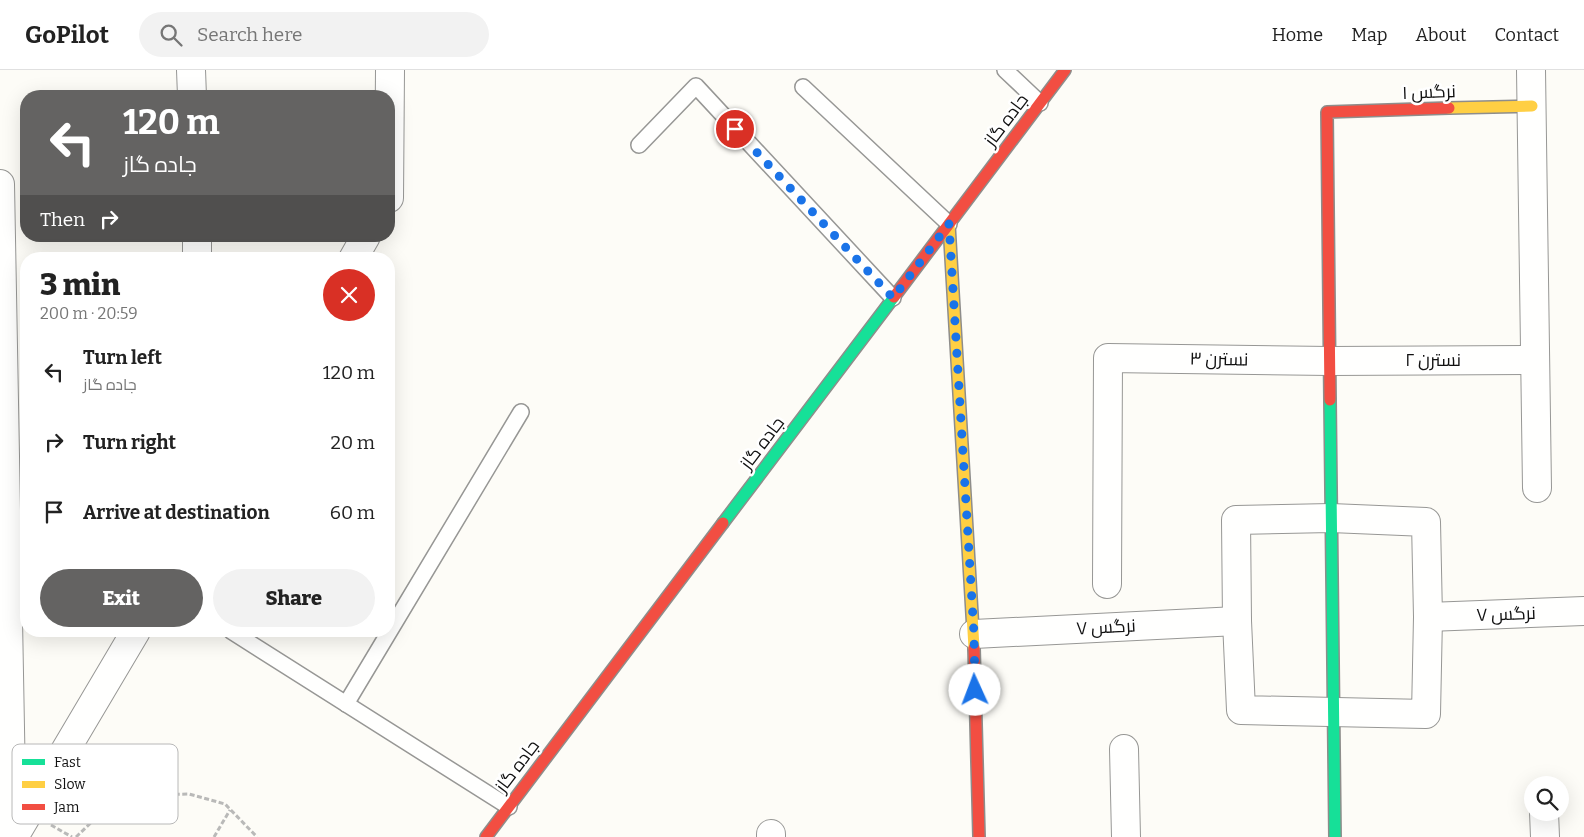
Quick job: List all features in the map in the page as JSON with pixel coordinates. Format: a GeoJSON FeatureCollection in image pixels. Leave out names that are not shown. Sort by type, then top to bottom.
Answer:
{"type":"FeatureCollection","features":[{"type":"Feature","properties":{"kind":"street"},"geometry":{"type":"LineString","coordinates":[[191,70],[192,90]]}},
{"type":"Feature","properties":{"kind":"street"},"geometry":{"type":"LineString","coordinates":[[390,70],[390,90]]}},
{"type":"Feature","properties":{"kind":"street","name":"جاده گاز"},"geometry":{"type":"LineString","coordinates":[[486,837],[1065,70]]}},
{"type":"Feature","properties":{"kind":"street"},"geometry":{"type":"LineString","coordinates":[[1531,70],[1537,488]]}},
{"type":"Feature","properties":{"kind":"street","name":"نرگس ۱"},"geometry":{"type":"LineString","coordinates":[[1330,361],[1327,112],[1532,106]]}},
{"type":"Feature","properties":{"kind":"street"},"geometry":{"type":"LineString","coordinates":[[0,184],[11,557],[12,744]]}},
{"type":"Feature","properties":{"kind":"street"},"geometry":{"type":"LineString","coordinates":[[949,224],[974,634],[979,837]]}},
{"type":"Feature","properties":{"kind":"street","name":"نسترن ۳"},"geometry":{"type":"LineString","coordinates":[[1107,584],[1108,358],[1330,361]]}},
{"type":"Feature","properties":{"kind":"street","name":"نسترن ۲"},"geometry":{"type":"LineString","coordinates":[[1330,361],[1535,360]]}},
{"type":"Feature","properties":{"kind":"street"},"geometry":{"type":"LineString","coordinates":[[1330,361],[1335,837]]}},
{"type":"Feature","properties":{"kind":"street"},"geometry":{"type":"LineString","coordinates":[[1331,518],[1426,522],[1428,617],[1426,714],[1241,710],[1237,621],[1236,520],[1331,518]]}},
{"type":"Feature","properties":{"kind":"street","name":"نرگس ۷"},"geometry":{"type":"LineString","coordinates":[[1428,617],[1584,611]]}},
{"type":"Feature","properties":{"kind":"street","name":"نرگس ۷"},"geometry":{"type":"LineString","coordinates":[[974,634],[1237,621]]}},
{"type":"Feature","properties":{"kind":"street"},"geometry":{"type":"LineString","coordinates":[[69,744],[132,637]]}},
{"type":"Feature","properties":{"kind":"street"},"geometry":{"type":"LineString","coordinates":[[1124,749],[1126,837]]}},
{"type":"Feature","properties":{"kind":"street"},"geometry":{"type":"LineString","coordinates":[[1544,821],[1545,837]]}},
{"type":"Feature","properties":{"kind":"street"},"geometry":{"type":"LineString","coordinates":[[13,824],[13,837]]}},
{"type":"Feature","properties":{"kind":"street"},"geometry":{"type":"LineString","coordinates":[[13,837],[21,824]]}},
{"type":"Feature","properties":{"kind":"lane"},"geometry":{"type":"LineString","coordinates":[[1005,70],[1040,103]]}},
{"type":"Feature","properties":{"kind":"lane"},"geometry":{"type":"LineString","coordinates":[[639,145],[696,86],[893,298]]}},
{"type":"Feature","properties":{"kind":"lane"},"geometry":{"type":"LineString","coordinates":[[803,87],[949,224]]}},
{"type":"Feature","properties":{"kind":"lane"},"geometry":{"type":"LineString","coordinates":[[395,622],[521,412]]}},
{"type":"Feature","properties":{"kind":"lane"},"geometry":{"type":"LineString","coordinates":[[240,637],[509,807]]}},
{"type":"Feature","properties":{"kind":"lane"},"geometry":{"type":"LineString","coordinates":[[346,704],[386,637]]}},
{"type":"Feature","properties":{"kind":"path"},"geometry":{"type":"LineString","coordinates":[[178,794],[189,794],[225,804],[257,837]]}},
{"type":"Feature","properties":{"kind":"path"},"geometry":{"type":"LineString","coordinates":[[214,837],[230,810]]}},
{"type":"Feature","properties":{"kind":"path"},"geometry":{"type":"LineString","coordinates":[[76,837],[90,824]]}},
{"type":"Feature","properties":{"kind":"traffic: fast"},"geometry":{"type":"LineString","coordinates":[[723,523],[894,297]]}},
{"type":"Feature","properties":{"kind":"traffic: fast"},"geometry":{"type":"LineString","coordinates":[[1330,400],[1335,837]]}},
{"type":"Feature","properties":{"kind":"traffic: slow"},"geometry":{"type":"LineString","coordinates":[[1449,108],[1532,106]]}},
{"type":"Feature","properties":{"kind":"traffic: slow"},"geometry":{"type":"LineString","coordinates":[[949,224],[974,648]]}},
{"type":"Feature","properties":{"kind":"traffic: jam"},"geometry":{"type":"LineString","coordinates":[[894,297],[1065,70]]}},
{"type":"Feature","properties":{"kind":"traffic: jam"},"geometry":{"type":"LineString","coordinates":[[1330,400],[1327,112],[1449,108]]}},
{"type":"Feature","properties":{"kind":"traffic: jam"},"geometry":{"type":"LineString","coordinates":[[486,837],[723,523]]}},
{"type":"Feature","properties":{"kind":"traffic: jam"},"geometry":{"type":"LineString","coordinates":[[974,648],[979,837]]}},
{"type":"Feature","properties":{"kind":"route"},"geometry":{"type":"LineString","coordinates":[[735,129],[893,298],[949,224],[974,634],[975,690]]}}]}
